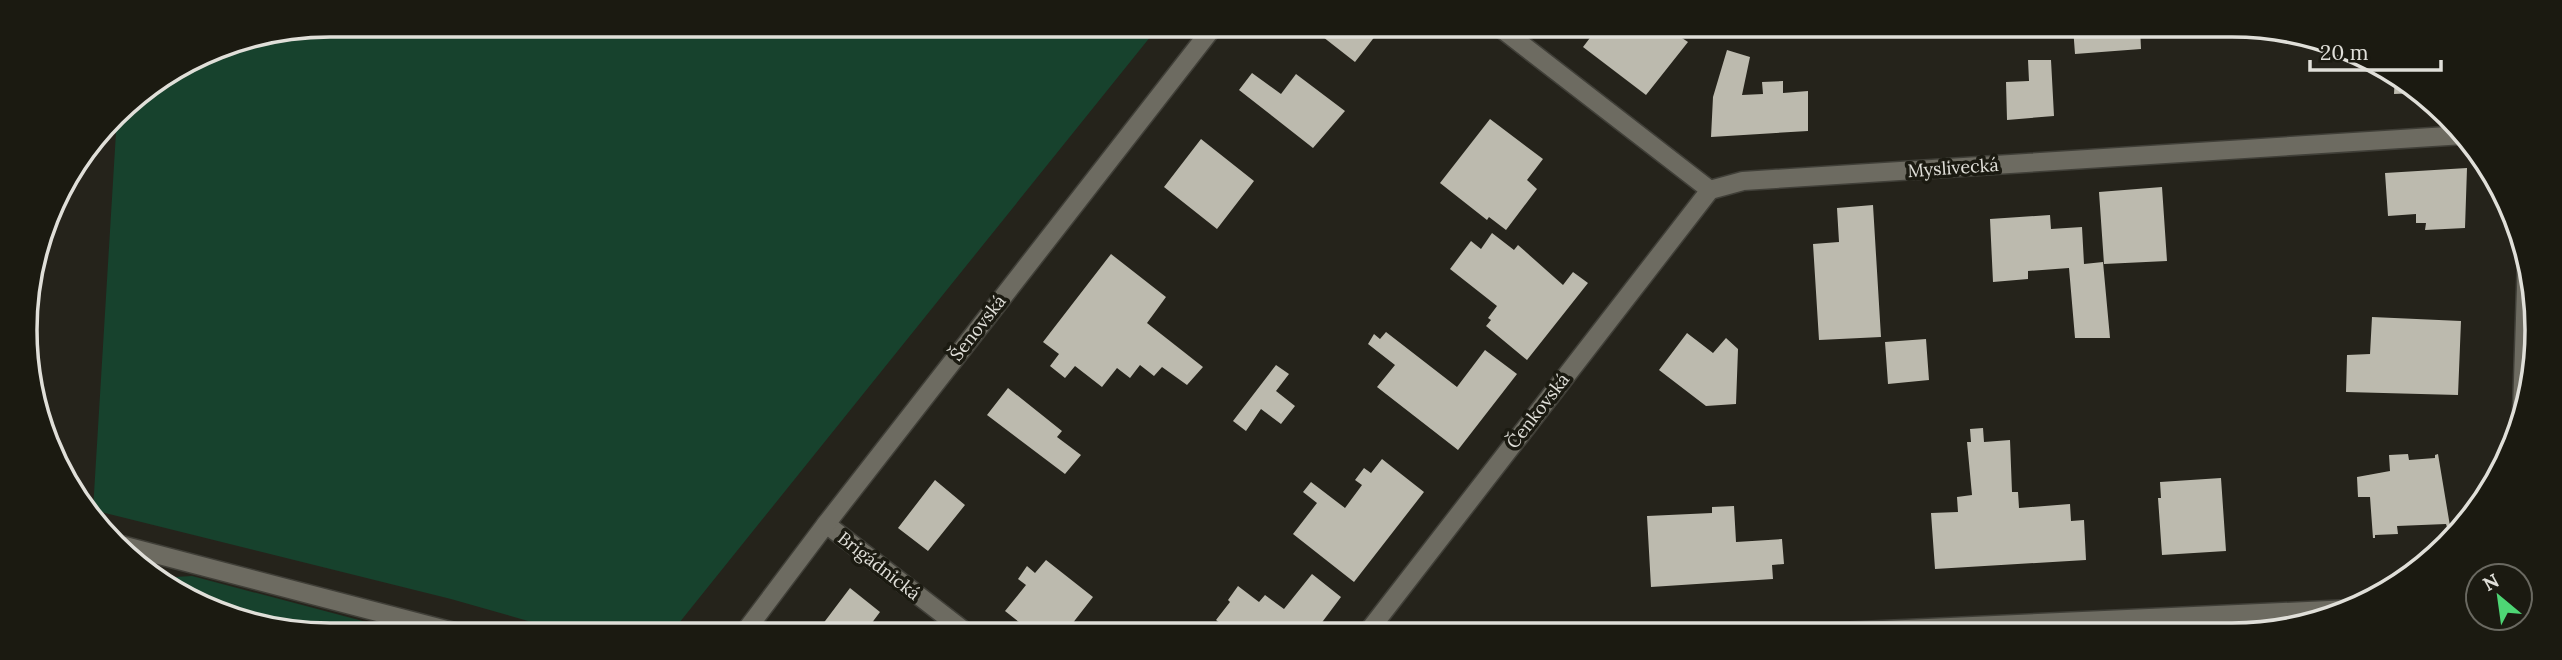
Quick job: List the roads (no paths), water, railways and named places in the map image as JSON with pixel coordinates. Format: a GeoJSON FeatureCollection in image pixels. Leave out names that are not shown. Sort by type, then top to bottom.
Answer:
{"type":"FeatureCollection","features":[{"type":"Feature","properties":{"kind":"street","name":"Šenovská"},"geometry":{"type":"LineString","coordinates":[[752,623],[1205,37]]}},
{"type":"Feature","properties":{"kind":"street"},"geometry":{"type":"LineString","coordinates":[[1512,37],[1710,190]]}},
{"type":"Feature","properties":{"kind":"street","name":"Myslivecká"},"geometry":{"type":"LineString","coordinates":[[1710,190],[1743,181],[2451,136]]}},
{"type":"Feature","properties":{"kind":"street","name":"Čenkovská"},"geometry":{"type":"LineString","coordinates":[[1378,623],[1710,190]]}},
{"type":"Feature","properties":{"kind":"street"},"geometry":{"type":"LineString","coordinates":[[2524,358],[2525,334]]}},
{"type":"Feature","properties":{"kind":"street","name":"Brigádnická"},"geometry":{"type":"LineString","coordinates":[[826,524],[954,623]]}},
{"type":"Feature","properties":{"kind":"street"},"geometry":{"type":"LineString","coordinates":[[136,549],[420,623]]}},
{"type":"Feature","properties":{"kind":"street"},"geometry":{"type":"LineString","coordinates":[[2039,623],[2317,611]]}}]}
